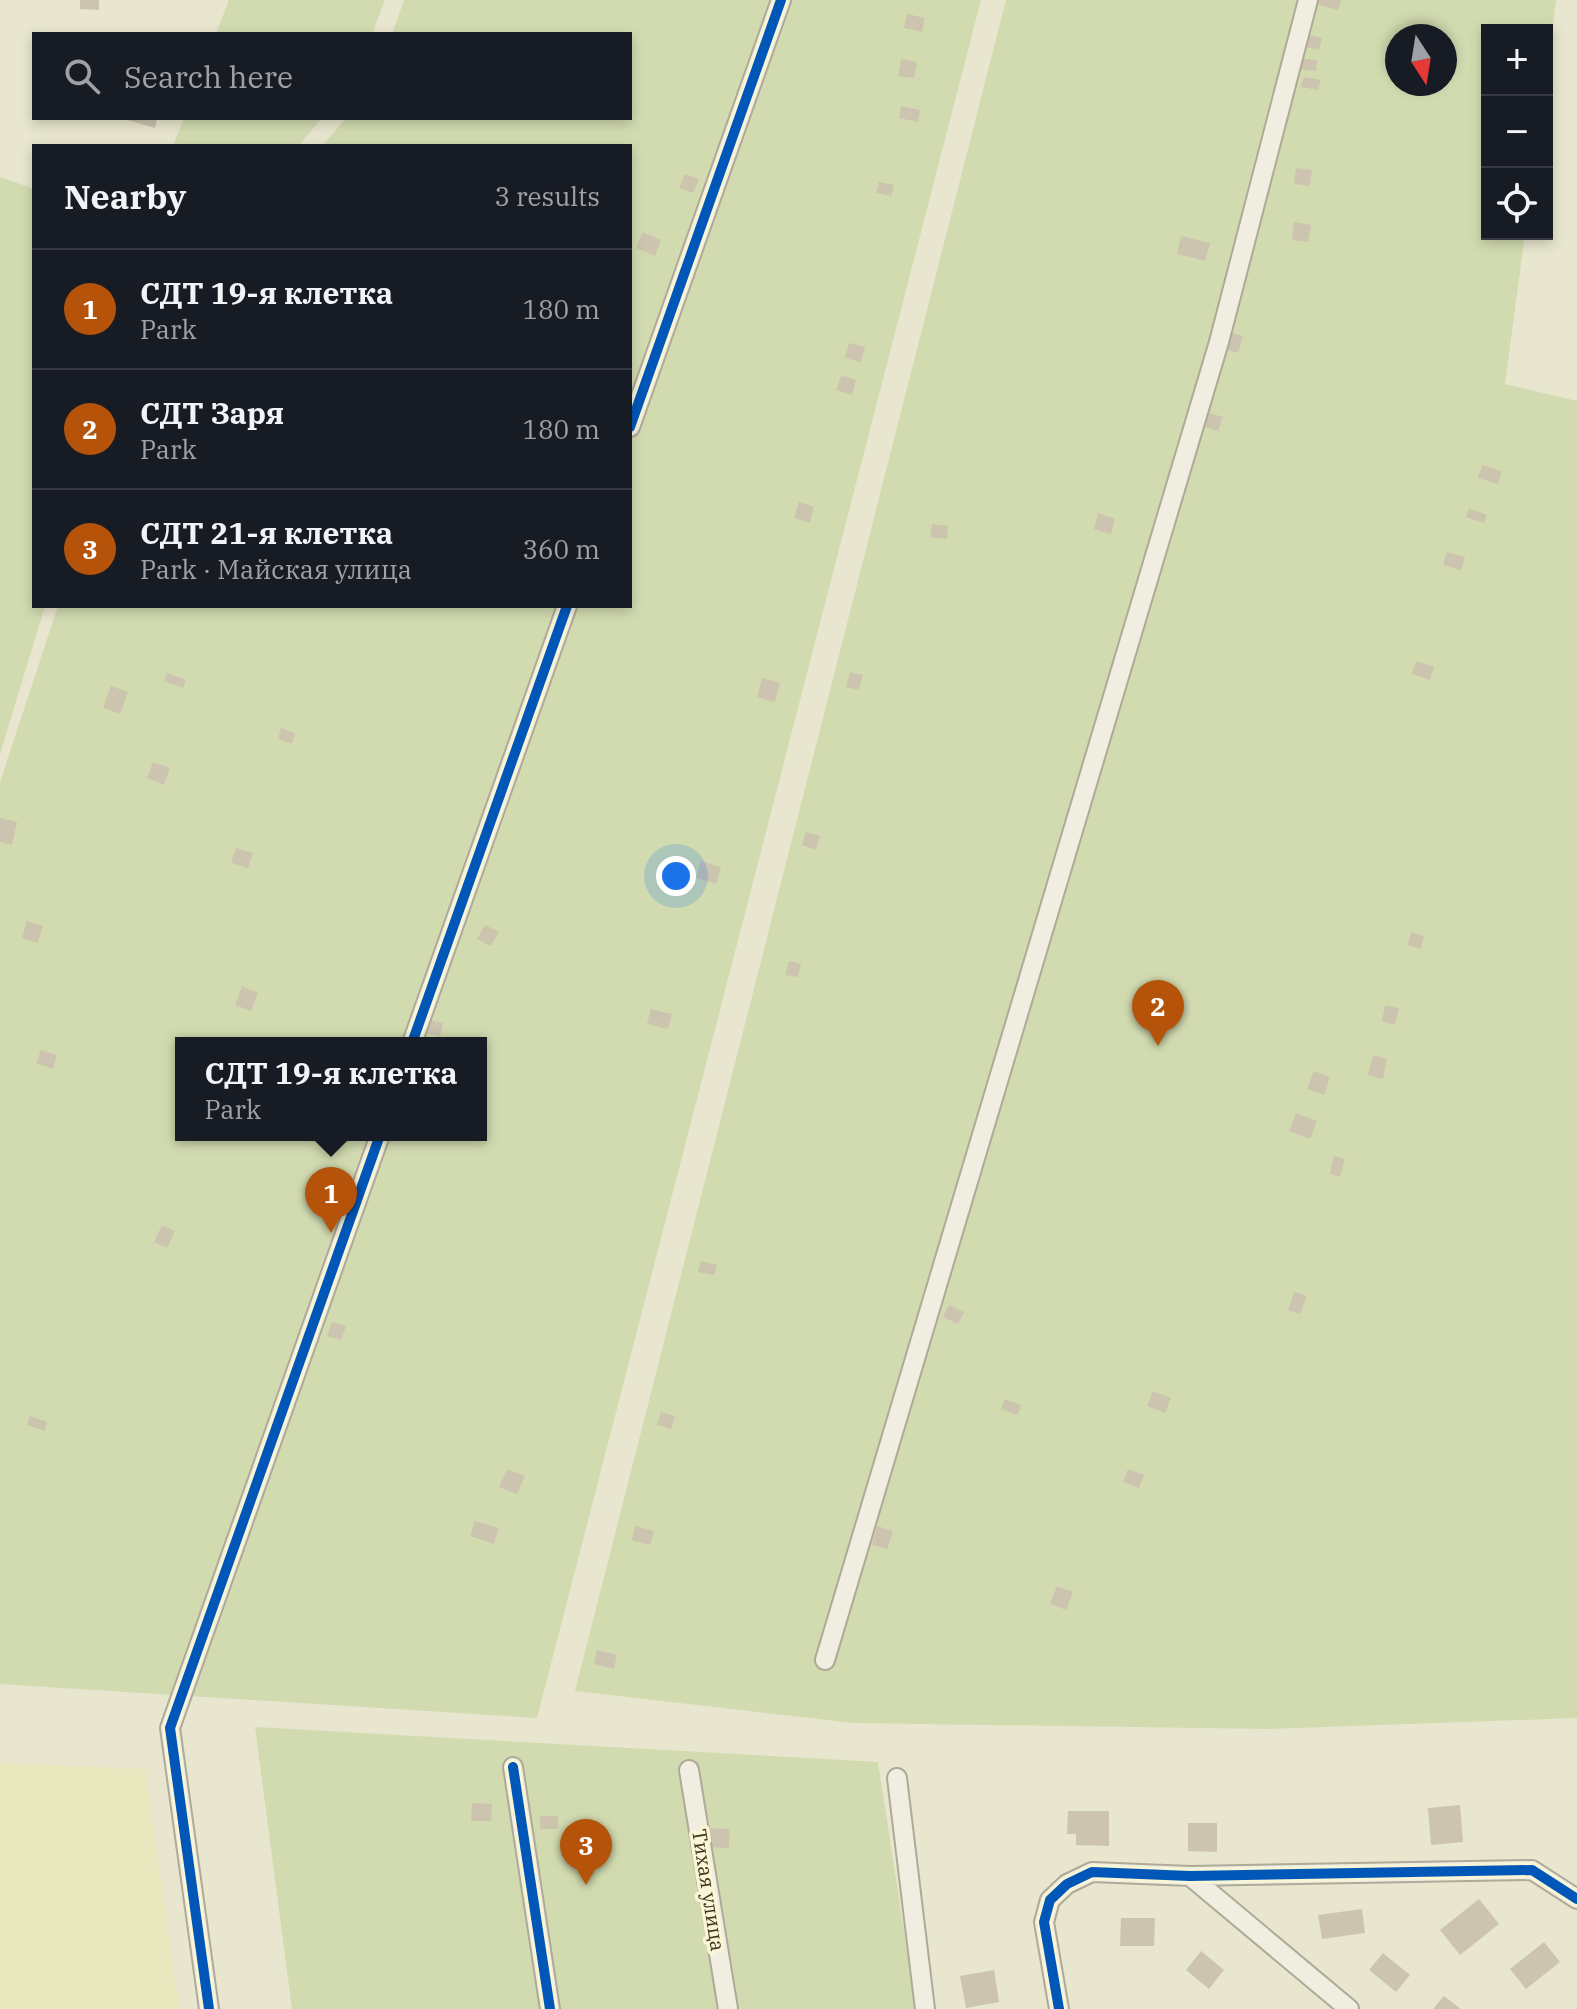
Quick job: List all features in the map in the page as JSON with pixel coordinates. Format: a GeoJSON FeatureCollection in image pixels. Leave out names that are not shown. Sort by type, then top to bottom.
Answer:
{"type":"FeatureCollection","features":[{"type":"Feature","properties":{"kind":"street"},"geometry":{"type":"LineString","coordinates":[[632,421],[781,0]]}},
{"type":"Feature","properties":{"kind":"street"},"geometry":{"type":"LineString","coordinates":[[825,1660],[1219,342],[1308,0]]}},
{"type":"Feature","properties":{"kind":"street"},"geometry":{"type":"LineString","coordinates":[[414,1037],[566,608]]}},
{"type":"Feature","properties":{"kind":"street"},"geometry":{"type":"LineString","coordinates":[[209,2009],[170,1728],[378,1141]]}},
{"type":"Feature","properties":{"kind":"street"},"geometry":{"type":"LineString","coordinates":[[513,1767],[550,2009]]}},
{"type":"Feature","properties":{"kind":"street","name":"Тихая улица"},"geometry":{"type":"LineString","coordinates":[[689,1770],[728,2009]]}},
{"type":"Feature","properties":{"kind":"street"},"geometry":{"type":"LineString","coordinates":[[897,1778],[925,2009]]}},
{"type":"Feature","properties":{"kind":"street"},"geometry":{"type":"LineString","coordinates":[[1059,2009],[1044,1922],[1050,1900],[1067,1884],[1092,1872],[1190,1876],[1532,1870],[1577,1899]]}},
{"type":"Feature","properties":{"kind":"street"},"geometry":{"type":"LineString","coordinates":[[1190,1876],[1349,2009]]}},
{"type":"Feature","properties":{"kind":"green space"},"geometry":{"type":"Polygon","coordinates":[[[229,0],[385,0],[373,32],[217,32],[229,0]]]}},
{"type":"Feature","properties":{"kind":"green space"},"geometry":{"type":"Polygon","coordinates":[[[404,0],[981,0],[537,1718],[0,1684],[0,782],[57,608],[632,608],[632,144],[324,144],[344,120],[632,120],[632,32],[393,32],[404,0]]]}},
{"type":"Feature","properties":{"kind":"green space"},"geometry":{"type":"Polygon","coordinates":[[[1006,0],[1556,0],[1553,24],[1481,24],[1481,240],[1524,240],[1505,384],[1577,401],[1577,1718],[1268,1729],[854,1723],[575,1691],[1006,0]]]}},
{"type":"Feature","properties":{"kind":"green space"},"geometry":{"type":"Polygon","coordinates":[[[183,120],[320,120],[300,144],[174,144],[183,120]]]}},
{"type":"Feature","properties":{"kind":"green space"},"geometry":{"type":"Polygon","coordinates":[[[0,177],[32,188],[32,608],[44,608],[0,754],[0,177]]]}},
{"type":"Feature","properties":{"kind":"green space"},"geometry":{"type":"Polygon","coordinates":[[[255,1727],[878,1762],[916,2009],[292,2009],[255,1727]]]}},
{"type":"Feature","properties":{"kind":"green space"},"geometry":{"type":"Polygon","coordinates":[[[0,1763],[145,1769],[179,2009],[0,2009],[0,1763]]]}},
{"type":"Feature","properties":{"kind":"building"},"geometry":{"type":"Polygon","coordinates":[[[80,0],[99,0],[99,10],[80,9],[80,0]]]}},
{"type":"Feature","properties":{"kind":"building"},"geometry":{"type":"Polygon","coordinates":[[[1315,0],[1341,0],[1338,10],[1314,4],[1315,0]]]}},
{"type":"Feature","properties":{"kind":"building"},"geometry":{"type":"Polygon","coordinates":[[[907,14],[925,18],[922,32],[904,28],[907,14]]]}},
{"type":"Feature","properties":{"kind":"building"},"geometry":{"type":"Polygon","coordinates":[[[1305,34],[1322,38],[1319,50],[1302,46],[1305,34]]]}},
{"type":"Feature","properties":{"kind":"building"},"geometry":{"type":"Polygon","coordinates":[[[1299,58],[1317,60],[1316,71],[1298,69],[1299,58]]]}},
{"type":"Feature","properties":{"kind":"building"},"geometry":{"type":"Polygon","coordinates":[[[901,59],[917,62],[914,78],[898,76],[901,59]]]}},
{"type":"Feature","properties":{"kind":"building"},"geometry":{"type":"Polygon","coordinates":[[[1304,77],[1321,80],[1318,90],[1301,87],[1304,77]]]}},
{"type":"Feature","properties":{"kind":"building"},"geometry":{"type":"Polygon","coordinates":[[[901,106],[920,110],[918,122],[899,118],[901,106]]]}},
{"type":"Feature","properties":{"kind":"building"},"geometry":{"type":"Polygon","coordinates":[[[127,120],[157,120],[155,128],[127,120]]]}},
{"type":"Feature","properties":{"kind":"building"},"geometry":{"type":"Polygon","coordinates":[[[1296,168],[1312,170],[1310,186],[1294,184],[1296,168]]]}},
{"type":"Feature","properties":{"kind":"building"},"geometry":{"type":"Polygon","coordinates":[[[685,174],[699,179],[693,193],[679,188],[685,174]]]}},
{"type":"Feature","properties":{"kind":"building"},"geometry":{"type":"Polygon","coordinates":[[[879,182],[894,185],[891,196],[876,193],[879,182]]]}},
{"type":"Feature","properties":{"kind":"building"},"geometry":{"type":"Polygon","coordinates":[[[1294,222],[1311,225],[1308,242],[1292,240],[1294,222]]]}},
{"type":"Feature","properties":{"kind":"building"},"geometry":{"type":"Polygon","coordinates":[[[643,232],[661,240],[655,256],[636,248],[643,232]]]}},
{"type":"Feature","properties":{"kind":"building"},"geometry":{"type":"Polygon","coordinates":[[[1181,236],[1210,243],[1205,261],[1177,254],[1181,236]]]}},
{"type":"Feature","properties":{"kind":"building"},"geometry":{"type":"Polygon","coordinates":[[[1229,332],[1243,336],[1238,353],[1225,349],[1229,332]]]}},
{"type":"Feature","properties":{"kind":"building"},"geometry":{"type":"Polygon","coordinates":[[[849,343],[865,347],[861,362],[845,358],[849,343]]]}},
{"type":"Feature","properties":{"kind":"building"},"geometry":{"type":"Polygon","coordinates":[[[841,375],[856,380],[852,395],[836,390],[841,375]]]}},
{"type":"Feature","properties":{"kind":"building"},"geometry":{"type":"Polygon","coordinates":[[[1206,412],[1223,417],[1218,431],[1202,426],[1206,412]]]}},
{"type":"Feature","properties":{"kind":"building"},"geometry":{"type":"Polygon","coordinates":[[[1482,465],[1502,471],[1498,484],[1478,478],[1482,465]]]}},
{"type":"Feature","properties":{"kind":"building"},"geometry":{"type":"Polygon","coordinates":[[[799,502],[814,507],[810,523],[794,518],[799,502]]]}},
{"type":"Feature","properties":{"kind":"building"},"geometry":{"type":"Polygon","coordinates":[[[1469,508],[1487,515],[1484,523],[1466,517],[1469,508]]]}},
{"type":"Feature","properties":{"kind":"building"},"geometry":{"type":"Polygon","coordinates":[[[1098,513],[1115,519],[1111,534],[1094,529],[1098,513]]]}},
{"type":"Feature","properties":{"kind":"building"},"geometry":{"type":"Polygon","coordinates":[[[932,524],[948,526],[947,539],[930,537],[932,524]]]}},
{"type":"Feature","properties":{"kind":"building"},"geometry":{"type":"Polygon","coordinates":[[[1447,552],[1465,557],[1461,570],[1443,565],[1447,552]]]}},
{"type":"Feature","properties":{"kind":"building"},"geometry":{"type":"Polygon","coordinates":[[[1416,661],[1434,667],[1430,680],[1412,674],[1416,661]]]}},
{"type":"Feature","properties":{"kind":"building"},"geometry":{"type":"Polygon","coordinates":[[[850,672],[863,675],[859,690],[846,687],[850,672]]]}},
{"type":"Feature","properties":{"kind":"building"},"geometry":{"type":"Polygon","coordinates":[[[167,673],[186,680],[183,688],[164,681],[167,673]]]}},
{"type":"Feature","properties":{"kind":"building"},"geometry":{"type":"Polygon","coordinates":[[[762,678],[780,683],[775,702],[757,697],[762,678]]]}},
{"type":"Feature","properties":{"kind":"building"},"geometry":{"type":"Polygon","coordinates":[[[111,686],[128,692],[120,714],[103,708],[111,686]]]}},
{"type":"Feature","properties":{"kind":"building"},"geometry":{"type":"Polygon","coordinates":[[[281,728],[295,733],[292,744],[278,739],[281,728]]]}},
{"type":"Feature","properties":{"kind":"building"},"geometry":{"type":"Polygon","coordinates":[[[153,762],[170,768],[164,785],[147,778],[153,762]]]}},
{"type":"Feature","properties":{"kind":"building"},"geometry":{"type":"Polygon","coordinates":[[[0,818],[17,822],[12,845],[0,842],[0,818]]]}},
{"type":"Feature","properties":{"kind":"building"},"geometry":{"type":"Polygon","coordinates":[[[806,832],[820,836],[816,850],[802,845],[806,832]]]}},
{"type":"Feature","properties":{"kind":"building"},"geometry":{"type":"Polygon","coordinates":[[[236,848],[253,853],[248,868],[231,863],[236,848]]]}},
{"type":"Feature","properties":{"kind":"building"},"geometry":{"type":"Polygon","coordinates":[[[701,861],[721,867],[716,884],[696,878],[701,861]]]}},
{"type":"Feature","properties":{"kind":"building"},"geometry":{"type":"Polygon","coordinates":[[[27,921],[43,926],[38,943],[22,938],[27,921]]]}},
{"type":"Feature","properties":{"kind":"building"},"geometry":{"type":"Polygon","coordinates":[[[485,925],[499,932],[491,946],[477,939],[485,925]]]}},
{"type":"Feature","properties":{"kind":"building"},"geometry":{"type":"Polygon","coordinates":[[[1411,932],[1424,936],[1421,949],[1408,945],[1411,932]]]}},
{"type":"Feature","properties":{"kind":"building"},"geometry":{"type":"Polygon","coordinates":[[[789,961],[801,964],[798,977],[785,975],[789,961]]]}},
{"type":"Feature","properties":{"kind":"building"},"geometry":{"type":"Polygon","coordinates":[[[242,986],[258,993],[251,1011],[235,1005],[242,986]]]}},
{"type":"Feature","properties":{"kind":"building"},"geometry":{"type":"Polygon","coordinates":[[[1385,1005],[1399,1008],[1395,1025],[1382,1021],[1385,1005]]]}},
{"type":"Feature","properties":{"kind":"building"},"geometry":{"type":"Polygon","coordinates":[[[651,1009],[672,1014],[668,1029],[647,1024],[651,1009]]]}},
{"type":"Feature","properties":{"kind":"building"},"geometry":{"type":"Polygon","coordinates":[[[430,1020],[443,1023],[440,1036],[426,1033],[430,1020]]]}},
{"type":"Feature","properties":{"kind":"building"},"geometry":{"type":"Polygon","coordinates":[[[41,1050],[57,1055],[53,1069],[36,1063],[41,1050]]]}},
{"type":"Feature","properties":{"kind":"building"},"geometry":{"type":"Polygon","coordinates":[[[1373,1055],[1387,1059],[1383,1079],[1368,1075],[1373,1055]]]}},
{"type":"Feature","properties":{"kind":"building"},"geometry":{"type":"Polygon","coordinates":[[[1314,1071],[1330,1077],[1324,1095],[1307,1089],[1314,1071]]]}},
{"type":"Feature","properties":{"kind":"building"},"geometry":{"type":"Polygon","coordinates":[[[1296,1113],[1317,1121],[1310,1139],[1289,1131],[1296,1113]]]}},
{"type":"Feature","properties":{"kind":"building"},"geometry":{"type":"Polygon","coordinates":[[[1334,1156],[1345,1159],[1340,1177],[1330,1174],[1334,1156]]]}},
{"type":"Feature","properties":{"kind":"building"},"geometry":{"type":"Polygon","coordinates":[[[162,1225],[175,1231],[167,1248],[154,1242],[162,1225]]]}},
{"type":"Feature","properties":{"kind":"building"},"geometry":{"type":"Polygon","coordinates":[[[701,1261],[717,1265],[714,1275],[698,1272],[701,1261]]]}},
{"type":"Feature","properties":{"kind":"building"},"geometry":{"type":"Polygon","coordinates":[[[1294,1292],[1307,1296],[1300,1314],[1288,1310],[1294,1292]]]}},
{"type":"Feature","properties":{"kind":"building"},"geometry":{"type":"Polygon","coordinates":[[[949,1305],[964,1312],[958,1324],[943,1317],[949,1305]]]}},
{"type":"Feature","properties":{"kind":"building"},"geometry":{"type":"Polygon","coordinates":[[[332,1322],[346,1326],[341,1340],[327,1336],[332,1322]]]}},
{"type":"Feature","properties":{"kind":"building"},"geometry":{"type":"Polygon","coordinates":[[[1153,1391],[1171,1398],[1165,1413],[1147,1406],[1153,1391]]]}},
{"type":"Feature","properties":{"kind":"building"},"geometry":{"type":"Polygon","coordinates":[[[1005,1399],[1021,1405],[1018,1415],[1001,1409],[1005,1399]]]}},
{"type":"Feature","properties":{"kind":"building"},"geometry":{"type":"Polygon","coordinates":[[[661,1412],[675,1416],[671,1429],[657,1425],[661,1412]]]}},
{"type":"Feature","properties":{"kind":"building"},"geometry":{"type":"Polygon","coordinates":[[[30,1416],[47,1422],[45,1431],[27,1425],[30,1416]]]}},
{"type":"Feature","properties":{"kind":"building"},"geometry":{"type":"Polygon","coordinates":[[[507,1469],[525,1476],[517,1494],[499,1487],[507,1469]]]}},
{"type":"Feature","properties":{"kind":"building"},"geometry":{"type":"Polygon","coordinates":[[[1128,1469],[1144,1475],[1139,1488],[1123,1482],[1128,1469]]]}},
{"type":"Feature","properties":{"kind":"building"},"geometry":{"type":"Polygon","coordinates":[[[475,1521],[499,1528],[494,1544],[470,1536],[475,1521]]]}},
{"type":"Feature","properties":{"kind":"building"},"geometry":{"type":"Polygon","coordinates":[[[635,1526],[654,1531],[650,1545],[632,1540],[635,1526]]]}},
{"type":"Feature","properties":{"kind":"building"},"geometry":{"type":"Polygon","coordinates":[[[877,1526],[893,1531],[887,1549],[872,1545],[877,1526]]]}},
{"type":"Feature","properties":{"kind":"building"},"geometry":{"type":"Polygon","coordinates":[[[1057,1586],[1073,1592],[1066,1610],[1050,1604],[1057,1586]]]}},
{"type":"Feature","properties":{"kind":"building"},"geometry":{"type":"Polygon","coordinates":[[[597,1650],[617,1655],[614,1669],[594,1664],[597,1650]]]}},
{"type":"Feature","properties":{"kind":"building"},"geometry":{"type":"Polygon","coordinates":[[[472,1803],[492,1804],[491,1821],[471,1821],[472,1803]]]}},
{"type":"Feature","properties":{"kind":"building"},"geometry":{"type":"Polygon","coordinates":[[[1460,1805],[1463,1842],[1431,1845],[1428,1808],[1460,1805]]]}},
{"type":"Feature","properties":{"kind":"building"},"geometry":{"type":"Polygon","coordinates":[[[1068,1811],[1109,1811],[1109,1846],[1076,1845],[1076,1834],[1067,1834],[1068,1811]]]}},
{"type":"Feature","properties":{"kind":"building"},"geometry":{"type":"Polygon","coordinates":[[[540,1816],[558,1816],[558,1829],[540,1829],[540,1816]]]}},
{"type":"Feature","properties":{"kind":"building"},"geometry":{"type":"Polygon","coordinates":[[[1188,1823],[1217,1823],[1217,1852],[1188,1851],[1188,1823]]]}},
{"type":"Feature","properties":{"kind":"building"},"geometry":{"type":"Polygon","coordinates":[[[707,1828],[730,1829],[729,1848],[706,1847],[707,1828]]]}},
{"type":"Feature","properties":{"kind":"building"},"geometry":{"type":"Polygon","coordinates":[[[583,1832],[608,1832],[608,1846],[583,1846],[583,1832]]]}},
{"type":"Feature","properties":{"kind":"building"},"geometry":{"type":"Polygon","coordinates":[[[1479,1899],[1499,1924],[1460,1955],[1440,1930],[1479,1899]]]}},
{"type":"Feature","properties":{"kind":"building"},"geometry":{"type":"Polygon","coordinates":[[[1362,1909],[1365,1933],[1322,1939],[1318,1915],[1362,1909]]]}},
{"type":"Feature","properties":{"kind":"building"},"geometry":{"type":"Polygon","coordinates":[[[1121,1918],[1155,1918],[1154,1946],[1120,1946],[1121,1918]]]}},
{"type":"Feature","properties":{"kind":"building"},"geometry":{"type":"Polygon","coordinates":[[[1544,1942],[1560,1962],[1526,1989],[1510,1969],[1544,1942]]]}},
{"type":"Feature","properties":{"kind":"building"},"geometry":{"type":"Polygon","coordinates":[[[1201,1951],[1224,1970],[1209,1989],[1186,1970],[1201,1951]]]}},
{"type":"Feature","properties":{"kind":"building"},"geometry":{"type":"Polygon","coordinates":[[[1383,1953],[1410,1975],[1396,1992],[1369,1970],[1383,1953]]]}},
{"type":"Feature","properties":{"kind":"building"},"geometry":{"type":"Polygon","coordinates":[[[994,1970],[999,2002],[966,2008],[960,1976],[994,1970]]]}},
{"type":"Feature","properties":{"kind":"building"},"geometry":{"type":"Polygon","coordinates":[[[1444,1996],[1461,2009],[1433,2009],[1444,1996]]]}},
{"type":"Feature","properties":{"kind":"cycle path"},"geometry":{"type":"LineString","coordinates":[[632,421],[781,0]]}},
{"type":"Feature","properties":{"kind":"cycle path"},"geometry":{"type":"LineString","coordinates":[[414,1037],[566,608]]}},
{"type":"Feature","properties":{"kind":"cycle path"},"geometry":{"type":"LineString","coordinates":[[209,2009],[170,1728],[378,1141]]}},
{"type":"Feature","properties":{"kind":"cycle path"},"geometry":{"type":"LineString","coordinates":[[513,1767],[550,2009]]}},
{"type":"Feature","properties":{"kind":"cycle path"},"geometry":{"type":"LineString","coordinates":[[1059,2009],[1044,1922],[1050,1900],[1067,1884],[1092,1872],[1190,1876],[1532,1870],[1577,1899]]}},
{"type":"Feature","properties":{"kind":"place","name":"СДТ Заря"},"geometry":{"type":"Point","coordinates":[1158,1046]}},
{"type":"Feature","properties":{"kind":"place","name":"СДТ 19-я клетка"},"geometry":{"type":"Point","coordinates":[331,1233]}},
{"type":"Feature","properties":{"kind":"place","name":"СДТ 21-я клетка"},"geometry":{"type":"Point","coordinates":[586,1885]}}]}
